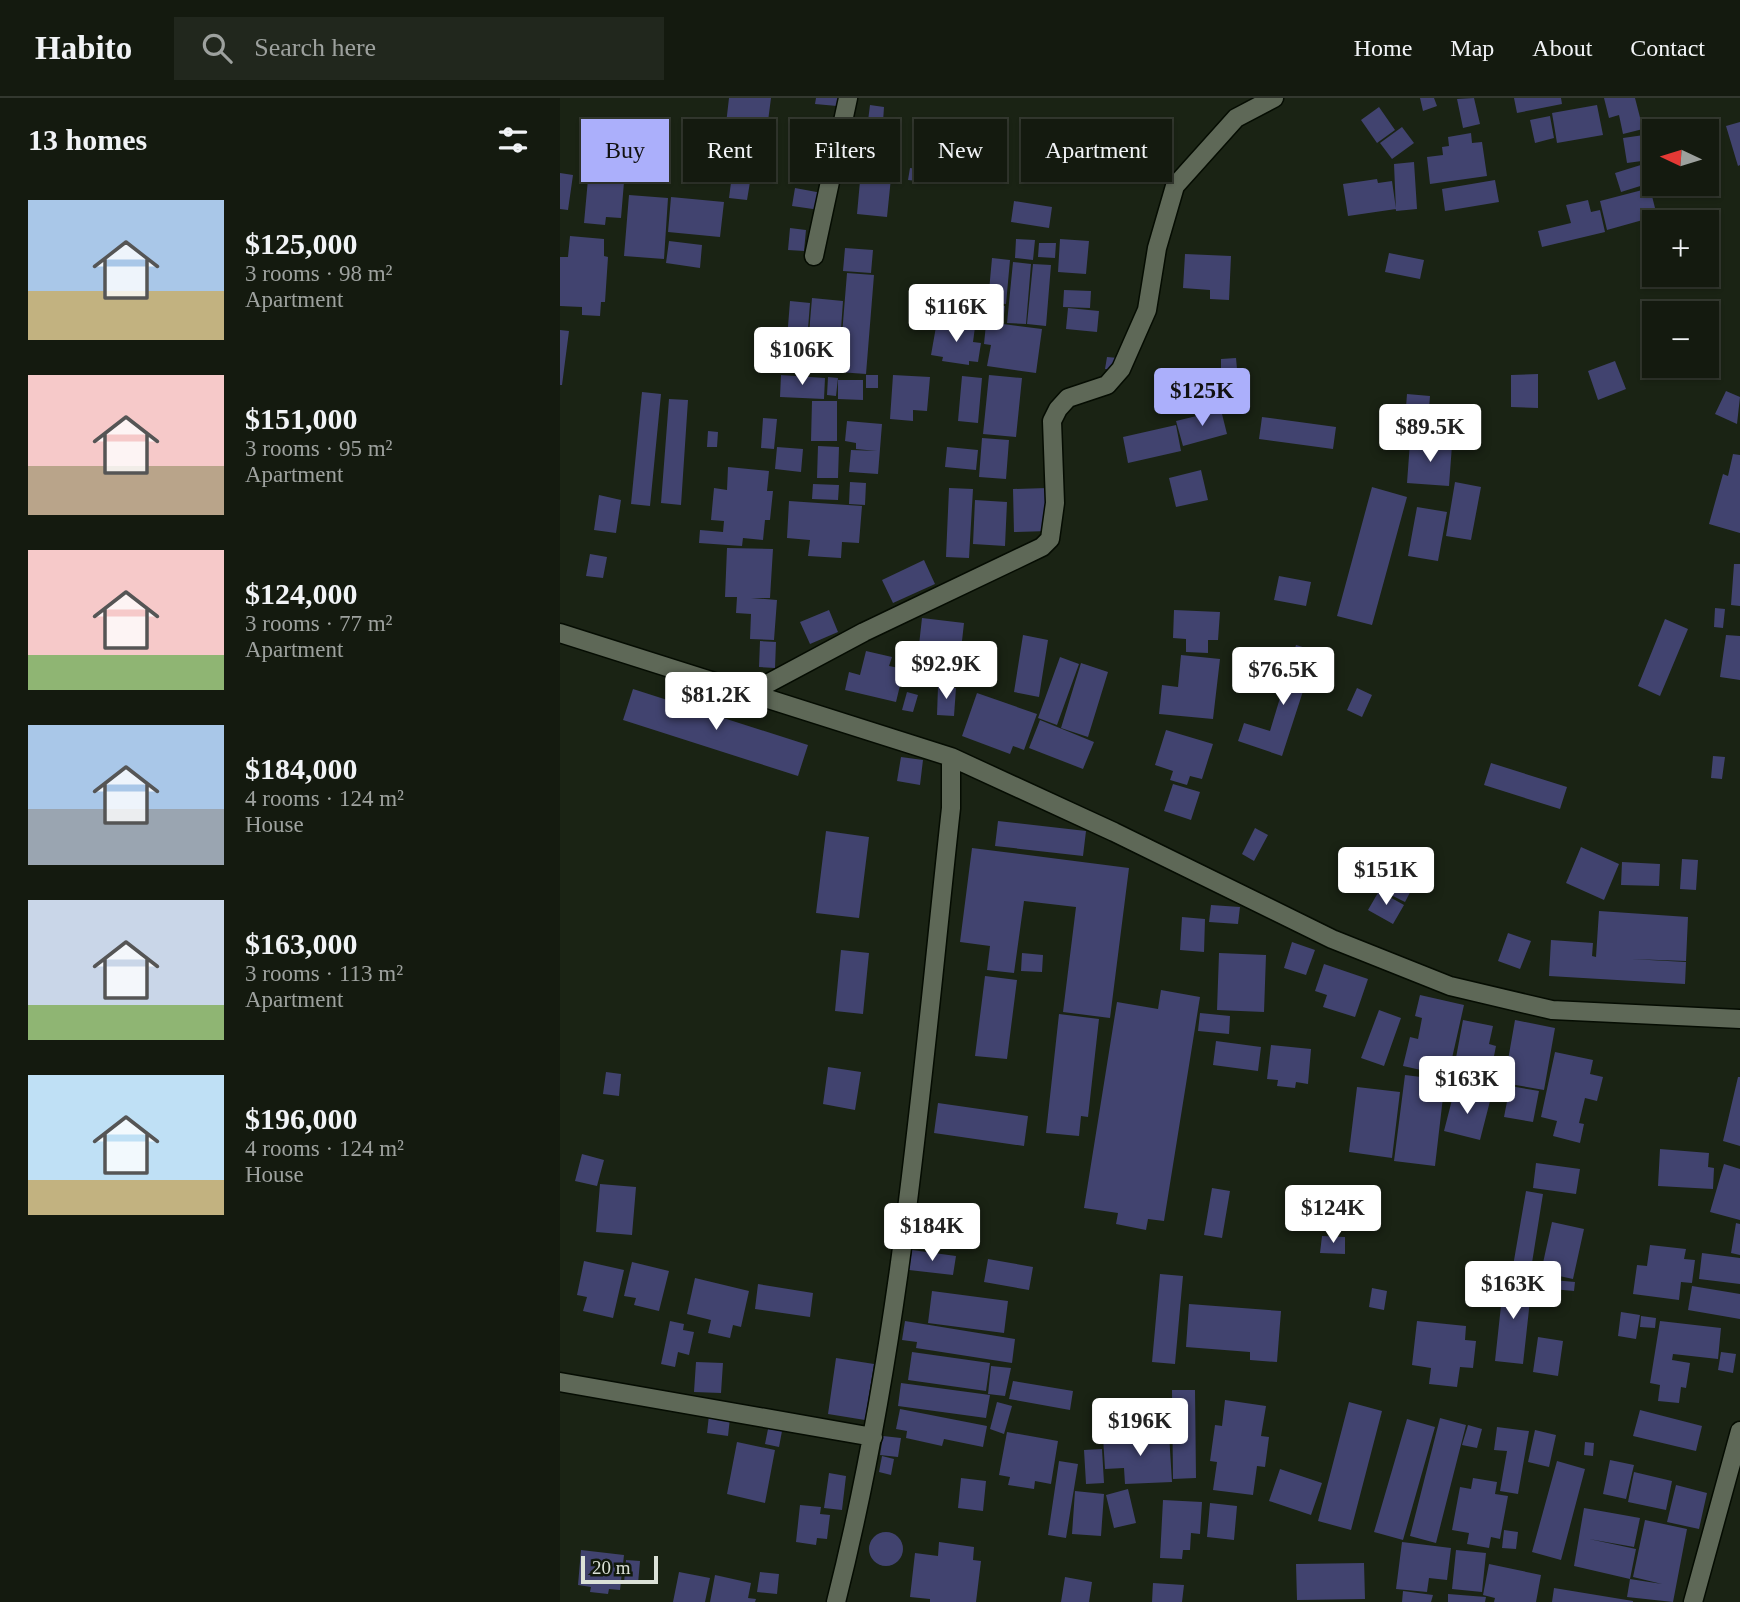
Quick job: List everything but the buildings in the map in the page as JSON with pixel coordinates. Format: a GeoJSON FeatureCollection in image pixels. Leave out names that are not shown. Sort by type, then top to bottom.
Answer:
{"type":"FeatureCollection","features":[{"type":"Feature","properties":{"kind":"street"},"geometry":{"type":"LineString","coordinates":[[814,256],[848,98]]}},
{"type":"Feature","properties":{"kind":"street"},"geometry":{"type":"LineString","coordinates":[[752,692],[863,632],[1042,547],[1050,540],[1055,503],[1052,421],[1055,415],[1068,398],[1107,385],[1121,369],[1147,310],[1157,248],[1175,186],[1236,118],[1274,98]]}},
{"type":"Feature","properties":{"kind":"street"},"geometry":{"type":"LineString","coordinates":[[560,633],[951,757],[1114,832],[1332,939],[1450,986],[1552,1010],[1740,1019]]}},
{"type":"Feature","properties":{"kind":"street"},"geometry":{"type":"LineString","coordinates":[[836,1602],[873,1437],[907,1212],[951,808],[951,757]]}},
{"type":"Feature","properties":{"kind":"street"},"geometry":{"type":"LineString","coordinates":[[560,1382],[873,1437]]}},
{"type":"Feature","properties":{"kind":"street"},"geometry":{"type":"LineString","coordinates":[[1693,1602],[1740,1431]]}}]}
